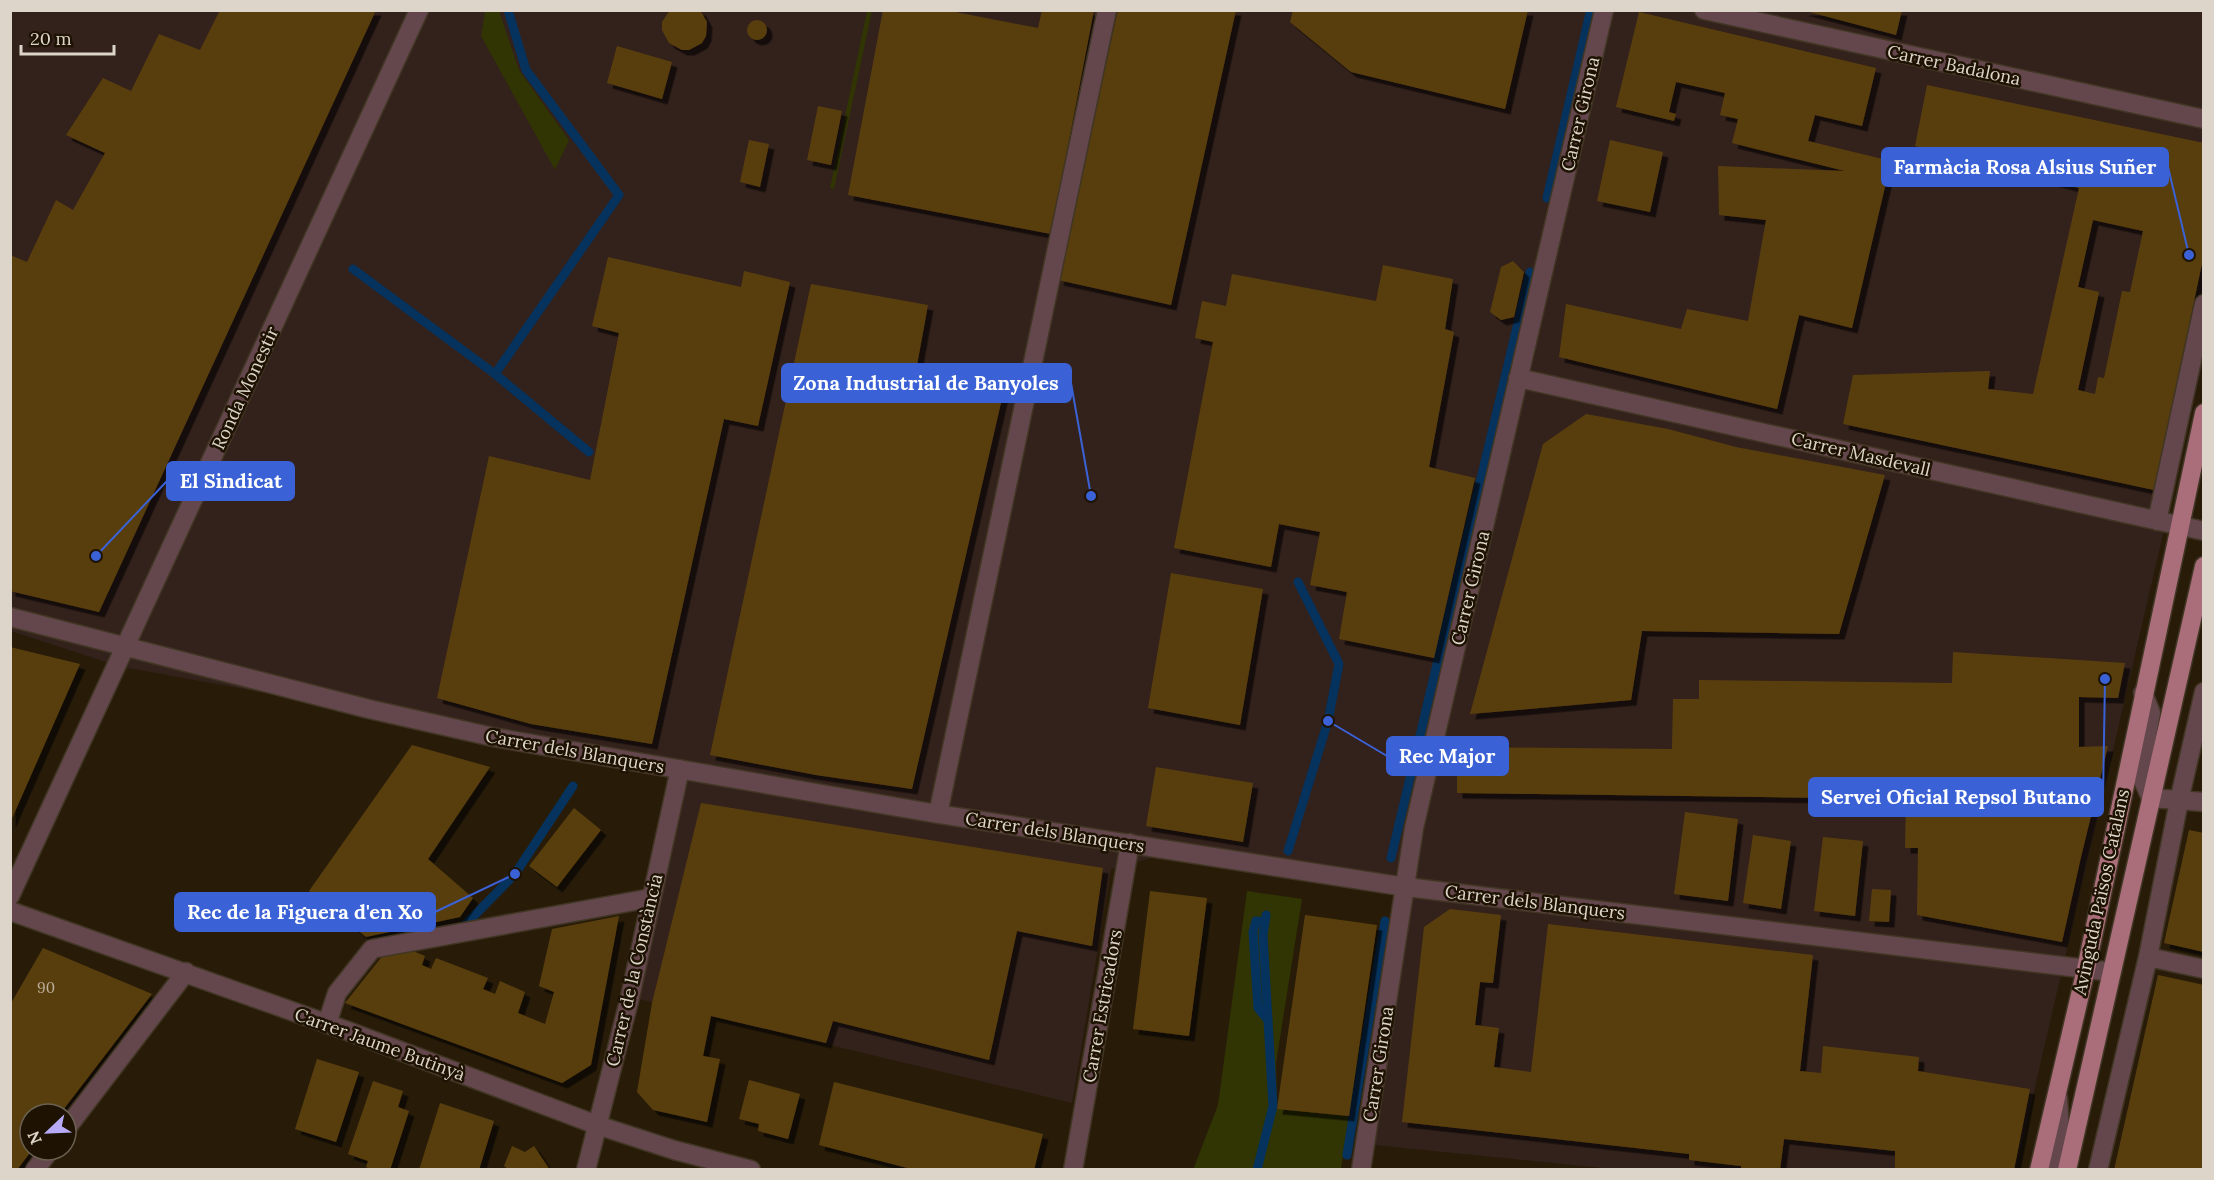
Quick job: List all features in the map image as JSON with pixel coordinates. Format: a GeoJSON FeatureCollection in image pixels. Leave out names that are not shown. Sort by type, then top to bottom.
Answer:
{"type":"FeatureCollection","features":[{"type":"Feature","properties":{"kind":"main road","name":"Avinguda Països Catalans"},"geometry":{"type":"LineString","coordinates":[[2039,1170],[2086,969],[2178,525],[2204,413]]}},
{"type":"Feature","properties":{"kind":"main road","name":"Avinguda Països Catalans"},"geometry":{"type":"LineString","coordinates":[[2067,1170],[2204,566]]}},
{"type":"Feature","properties":{"kind":"street","name":"Ronda Monestir"},"geometry":{"type":"LineString","coordinates":[[10,896],[418,10]]}},
{"type":"Feature","properties":{"kind":"street"},"geometry":{"type":"LineString","coordinates":[[938,814],[1107,10]]}},
{"type":"Feature","properties":{"kind":"street","name":"Carrer Girona"},"geometry":{"type":"LineString","coordinates":[[1361,1170],[1414,828],[1604,10]]}},
{"type":"Feature","properties":{"kind":"street","name":"Carrer Badalona"},"geometry":{"type":"LineString","coordinates":[[1704,10],[2204,119]]}},
{"type":"Feature","properties":{"kind":"street"},"geometry":{"type":"LineString","coordinates":[[2157,521],[2204,304]]}},
{"type":"Feature","properties":{"kind":"street","name":"Carrer Masdevall"},"geometry":{"type":"LineString","coordinates":[[1518,378],[2204,531]]}},
{"type":"Feature","properties":{"kind":"street","name":"Carrer dels Blanquers"},"geometry":{"type":"LineString","coordinates":[[10,617],[369,709],[459,729],[938,814],[1406,887],[2112,972]]}},
{"type":"Feature","properties":{"kind":"street","name":"Avinguda Països Catalans"},"geometry":{"type":"LineString","coordinates":[[2143,693],[2151,713],[2140,774],[2151,798]]}},
{"type":"Feature","properties":{"kind":"street"},"geometry":{"type":"LineString","coordinates":[[2098,1170],[2148,957],[2179,801],[2204,693]]}},
{"type":"Feature","properties":{"kind":"street","name":"Carrer de la Constància"},"geometry":{"type":"LineString","coordinates":[[586,1170],[630,997],[680,770]]}},
{"type":"Feature","properties":{"kind":"street"},"geometry":{"type":"LineString","coordinates":[[2151,798],[2204,802]]}},
{"type":"Feature","properties":{"kind":"street","name":"Carrer Estricadors"},"geometry":{"type":"LineString","coordinates":[[1073,1170],[1130,843]]}},
{"type":"Feature","properties":{"kind":"street"},"geometry":{"type":"LineString","coordinates":[[327,1023],[337,993],[372,949],[651,898]]}},
{"type":"Feature","properties":{"kind":"street","name":"Carrer Jaume Butinyà"},"geometry":{"type":"LineString","coordinates":[[10,911],[327,1023],[597,1125],[674,1150],[751,1170]]}},
{"type":"Feature","properties":{"kind":"street"},"geometry":{"type":"LineString","coordinates":[[2148,957],[2204,969]]}},
{"type":"Feature","properties":{"kind":"street"},"geometry":{"type":"LineString","coordinates":[[78,1112],[186,972]]}},
{"type":"Feature","properties":{"kind":"street","name":"Avinguda Països Catalans"},"geometry":{"type":"LineString","coordinates":[[2052,1170],[2060,1132],[2057,1090]]}},
{"type":"Feature","properties":{"kind":"shaded area"},"geometry":{"type":"Polygon","coordinates":[[[11,11],[2203,11],[2203,361],[2016,1169],[1622,1170],[1365,1144],[1401,894],[1163,855],[1111,869],[1072,1103],[630,997],[679,769],[118,666],[11,631],[11,11]]]}},
{"type":"Feature","properties":{"kind":"green space"},"geometry":{"type":"Polygon","coordinates":[[[485,11],[499,11],[519,70],[569,140],[555,170],[481,36],[485,11]]]}},
{"type":"Feature","properties":{"kind":"green space"},"geometry":{"type":"Polygon","coordinates":[[[867,11],[872,11],[834,189],[830,188],[867,11]]]}},
{"type":"Feature","properties":{"kind":"green space"},"geometry":{"type":"Polygon","coordinates":[[[1247,891],[1302,899],[1276,1063],[1277,1108],[1349,1116],[1341,1169],[1193,1170],[1218,1105],[1247,891]]]}},
{"type":"Feature","properties":{"kind":"building"},"geometry":{"type":"Polygon","coordinates":[[[220,10],[376,10],[99,612],[10,591],[10,255],[27,262],[56,200],[73,210],[105,153],[66,135],[103,78],[131,91],[159,34],[200,50],[220,10]]]}},
{"type":"Feature","properties":{"kind":"building"},"geometry":{"type":"Polygon","coordinates":[[[670,10],[700,10],[707,22],[706,36],[702,43],[689,50],[682,50],[669,43],[662,30],[662,22],[670,10]]]}},
{"type":"Feature","properties":{"kind":"building"},"geometry":{"type":"Polygon","coordinates":[[[883,10],[945,10],[1038,28],[1042,10],[1094,10],[1051,234],[848,195],[883,10]]]}},
{"type":"Feature","properties":{"kind":"building"},"geometry":{"type":"Polygon","coordinates":[[[1118,10],[1236,10],[1171,305],[1058,280],[1118,10]]]}},
{"type":"Feature","properties":{"kind":"building"},"geometry":{"type":"Polygon","coordinates":[[[1293,10],[1528,10],[1505,109],[1351,72],[1290,22],[1293,10]]]}},
{"type":"Feature","properties":{"kind":"building"},"geometry":{"type":"Polygon","coordinates":[[[1802,10],[1902,10],[1896,35],[1802,10]]]}},
{"type":"Feature","properties":{"kind":"building"},"geometry":{"type":"Polygon","coordinates":[[[1639,12],[1876,68],[1862,126],[1815,115],[1808,141],[1891,161],[1852,328],[1799,315],[1777,409],[1559,357],[1566,304],[1681,329],[1687,309],[1748,321],[1766,220],[1719,215],[1718,166],[1845,171],[1732,143],[1738,119],[1720,115],[1725,93],[1676,82],[1669,112],[1676,114],[1674,121],[1616,107],[1639,12]]]}},
{"type":"Feature","properties":{"kind":"building"},"geometry":{"type":"Polygon","coordinates":[[[757,20],[764,23],[767,30],[764,37],[757,40],[750,37],[747,30],[750,23],[757,20]]]}},
{"type":"Feature","properties":{"kind":"building"},"geometry":{"type":"Polygon","coordinates":[[[617,46],[672,62],[662,99],[607,83],[617,46]]]}},
{"type":"Feature","properties":{"kind":"building"},"geometry":{"type":"Polygon","coordinates":[[[1927,85],[2204,143],[2204,254],[2154,490],[1843,424],[1853,375],[1990,371],[1988,389],[2033,394],[2079,188],[1915,146],[1927,85]],[[2093,220],[2078,287],[2099,292],[2078,390],[2095,394],[2098,377],[2104,378],[2122,291],[2130,292],[2143,231],[2093,220]]]}},
{"type":"Feature","properties":{"kind":"building"},"geometry":{"type":"Polygon","coordinates":[[[818,106],[842,111],[831,165],[807,160],[818,106]]]}},
{"type":"Feature","properties":{"kind":"building"},"geometry":{"type":"Polygon","coordinates":[[[749,140],[769,144],[760,187],[740,182],[749,140]]]}},
{"type":"Feature","properties":{"kind":"building"},"geometry":{"type":"Polygon","coordinates":[[[1610,140],[1663,152],[1650,212],[1597,201],[1610,140]]]}},
{"type":"Feature","properties":{"kind":"building"},"geometry":{"type":"Polygon","coordinates":[[[608,257],[741,287],[744,271],[790,282],[758,426],[724,419],[652,744],[531,724],[437,698],[489,456],[590,480],[619,333],[592,326],[608,257]]]}},
{"type":"Feature","properties":{"kind":"building"},"geometry":{"type":"Polygon","coordinates":[[[1513,261],[1524,272],[1514,317],[1501,320],[1490,312],[1501,267],[1513,261]]]}},
{"type":"Feature","properties":{"kind":"building"},"geometry":{"type":"Polygon","coordinates":[[[1383,265],[1453,279],[1445,329],[1454,332],[1429,467],[1475,478],[1434,658],[1339,639],[1347,592],[1310,585],[1320,532],[1279,524],[1271,567],[1174,548],[1213,342],[1195,338],[1202,301],[1226,306],[1232,274],[1376,301],[1383,265]]]}},
{"type":"Feature","properties":{"kind":"building"},"geometry":{"type":"Polygon","coordinates":[[[811,284],[928,305],[915,376],[1003,394],[912,789],[816,775],[710,755],[811,284]]]}},
{"type":"Feature","properties":{"kind":"building"},"geometry":{"type":"Polygon","coordinates":[[[1586,414],[1668,429],[1736,447],[1885,475],[1839,634],[1642,631],[1631,700],[1470,714],[1543,444],[1586,414]]]}},
{"type":"Feature","properties":{"kind":"building"},"geometry":{"type":"Polygon","coordinates":[[[1171,573],[1263,589],[1240,725],[1148,708],[1171,573]]]}},
{"type":"Feature","properties":{"kind":"building"},"geometry":{"type":"Polygon","coordinates":[[[10,647],[80,664],[10,823],[10,647]]]}},
{"type":"Feature","properties":{"kind":"building"},"geometry":{"type":"Polygon","coordinates":[[[1953,652],[2125,663],[2118,698],[2079,697],[2079,747],[2108,746],[2062,942],[1917,915],[1918,848],[1905,848],[1906,799],[1457,793],[1457,747],[1672,749],[1673,699],[1699,699],[1699,680],[1952,683],[1953,652]]]}},
{"type":"Feature","properties":{"kind":"building"},"geometry":{"type":"Polygon","coordinates":[[[412,745],[490,767],[428,859],[473,898],[460,917],[366,937],[309,891],[412,745]]]}},
{"type":"Feature","properties":{"kind":"building"},"geometry":{"type":"Polygon","coordinates":[[[1156,767],[1253,783],[1243,842],[1146,826],[1156,767]]]}},
{"type":"Feature","properties":{"kind":"building"},"geometry":{"type":"Polygon","coordinates":[[[701,803],[1103,868],[1092,946],[1017,931],[989,1060],[833,1021],[826,1043],[711,1016],[703,1056],[720,1059],[707,1122],[653,1110],[637,1092],[652,1003],[701,803]]]}},
{"type":"Feature","properties":{"kind":"building"},"geometry":{"type":"Polygon","coordinates":[[[574,808],[601,830],[557,887],[529,866],[574,808]]]}},
{"type":"Feature","properties":{"kind":"building"},"geometry":{"type":"Polygon","coordinates":[[[1685,812],[1738,819],[1728,901],[1674,894],[1685,812]]]}},
{"type":"Feature","properties":{"kind":"building"},"geometry":{"type":"Polygon","coordinates":[[[2189,830],[2204,833],[2204,952],[2164,943],[2189,830]]]}},
{"type":"Feature","properties":{"kind":"building"},"geometry":{"type":"Polygon","coordinates":[[[1753,835],[1791,841],[1781,909],[1743,903],[1753,835]]]}},
{"type":"Feature","properties":{"kind":"building"},"geometry":{"type":"Polygon","coordinates":[[[1823,837],[1863,841],[1855,916],[1814,911],[1823,837]]]}},
{"type":"Feature","properties":{"kind":"building"},"geometry":{"type":"Polygon","coordinates":[[[1872,889],[1891,890],[1889,922],[1869,921],[1872,889]]]}},
{"type":"Feature","properties":{"kind":"building"},"geometry":{"type":"Polygon","coordinates":[[[1150,891],[1207,898],[1189,1036],[1133,1029],[1150,891]]]}},
{"type":"Feature","properties":{"kind":"building"},"geometry":{"type":"Polygon","coordinates":[[[1450,909],[1501,915],[1493,983],[1480,982],[1475,1025],[1499,1028],[1494,1067],[1531,1072],[1548,924],[1813,955],[1800,1071],[1821,1073],[1823,1046],[1919,1057],[1918,1071],[2030,1089],[2014,1170],[1895,1170],[1895,1151],[1784,1139],[1780,1170],[1741,1170],[1741,1166],[1689,1160],[1689,1154],[1402,1122],[1424,927],[1450,909]]]}},
{"type":"Feature","properties":{"kind":"building"},"geometry":{"type":"Polygon","coordinates":[[[1305,915],[1377,925],[1349,1116],[1277,1109],[1305,915]]]}},
{"type":"Feature","properties":{"kind":"building"},"geometry":{"type":"Polygon","coordinates":[[[619,916],[591,1065],[562,1083],[345,1003],[384,954],[413,951],[425,956],[422,965],[431,969],[436,958],[488,978],[483,989],[495,994],[500,981],[525,992],[518,1013],[545,1024],[554,992],[539,986],[552,929],[619,916]]]}},
{"type":"Feature","properties":{"kind":"building"},"geometry":{"type":"Polygon","coordinates":[[[43,948],[152,994],[69,1102],[18,1102],[18,1162],[23,1162],[17,1170],[10,1170],[10,1005],[43,948]]]}},
{"type":"Feature","properties":{"kind":"building"},"geometry":{"type":"Polygon","coordinates":[[[2158,975],[2204,985],[2204,1170],[2114,1170],[2158,975]]]}},
{"type":"Feature","properties":{"kind":"building"},"geometry":{"type":"Polygon","coordinates":[[[317,1059],[359,1072],[336,1142],[295,1129],[317,1059]]]}},
{"type":"Feature","properties":{"kind":"building"},"geometry":{"type":"Polygon","coordinates":[[[749,1080],[800,1094],[788,1139],[758,1131],[759,1124],[739,1119],[749,1080]]]}},
{"type":"Feature","properties":{"kind":"building"},"geometry":{"type":"Polygon","coordinates":[[[373,1081],[403,1091],[398,1107],[409,1111],[390,1170],[372,1170],[366,1167],[368,1161],[348,1154],[373,1081]]]}},
{"type":"Feature","properties":{"kind":"building"},"geometry":{"type":"Polygon","coordinates":[[[834,1082],[1043,1134],[1034,1170],[915,1170],[819,1145],[834,1082]]]}},
{"type":"Feature","properties":{"kind":"building"},"geometry":{"type":"Polygon","coordinates":[[[440,1103],[494,1121],[479,1170],[419,1170],[440,1103]]]}},
{"type":"Feature","properties":{"kind":"building"},"geometry":{"type":"Polygon","coordinates":[[[512,1146],[525,1152],[534,1146],[550,1170],[509,1170],[504,1166],[512,1146]]]}},
{"type":"Feature","properties":{"kind":"waterway"},"geometry":{"type":"LineString","coordinates":[[508,10],[526,70],[619,195],[495,374],[589,452]]}},
{"type":"Feature","properties":{"kind":"waterway"},"geometry":{"type":"LineString","coordinates":[[1547,198],[1590,13]]}},
{"type":"Feature","properties":{"kind":"waterway"},"geometry":{"type":"LineString","coordinates":[[353,269],[495,374]]}},
{"type":"Feature","properties":{"kind":"waterway"},"geometry":{"type":"LineString","coordinates":[[1391,858],[1530,272]]}},
{"type":"Feature","properties":{"kind":"waterway"},"geometry":{"type":"LineString","coordinates":[[1288,851],[1328,721],[1339,664],[1298,582]]}},
{"type":"Feature","properties":{"kind":"waterway"},"geometry":{"type":"LineString","coordinates":[[466,924],[515,874],[573,786]]}},
{"type":"Feature","properties":{"kind":"waterway"},"geometry":{"type":"LineString","coordinates":[[1257,1170],[1273,1106],[1263,935],[1266,915]]}},
{"type":"Feature","properties":{"kind":"waterway"},"geometry":{"type":"LineString","coordinates":[[1265,922],[1256,921],[1253,932],[1258,1008],[1267,1019]]}},
{"type":"Feature","properties":{"kind":"waterway"},"geometry":{"type":"LineString","coordinates":[[1347,1155],[1385,921]]}},
{"type":"Feature","properties":{"kind":"place","name":"Farmàcia Rosa Alsius Suñer"},"geometry":{"type":"Point","coordinates":[2189,255]}},
{"type":"Feature","properties":{"kind":"place","name":"Zona Industrial de Banyoles"},"geometry":{"type":"Point","coordinates":[1091,496]}},
{"type":"Feature","properties":{"kind":"place","name":"El Sindicat"},"geometry":{"type":"Point","coordinates":[96,556]}},
{"type":"Feature","properties":{"kind":"place","name":"Servei Oficial Repsol Butano"},"geometry":{"type":"Point","coordinates":[2105,679]}},
{"type":"Feature","properties":{"kind":"place","name":"Rec Major"},"geometry":{"type":"Point","coordinates":[1328,721]}},
{"type":"Feature","properties":{"kind":"place","name":"Rec de la Figuera d'en Xo"},"geometry":{"type":"Point","coordinates":[515,874]}}]}
